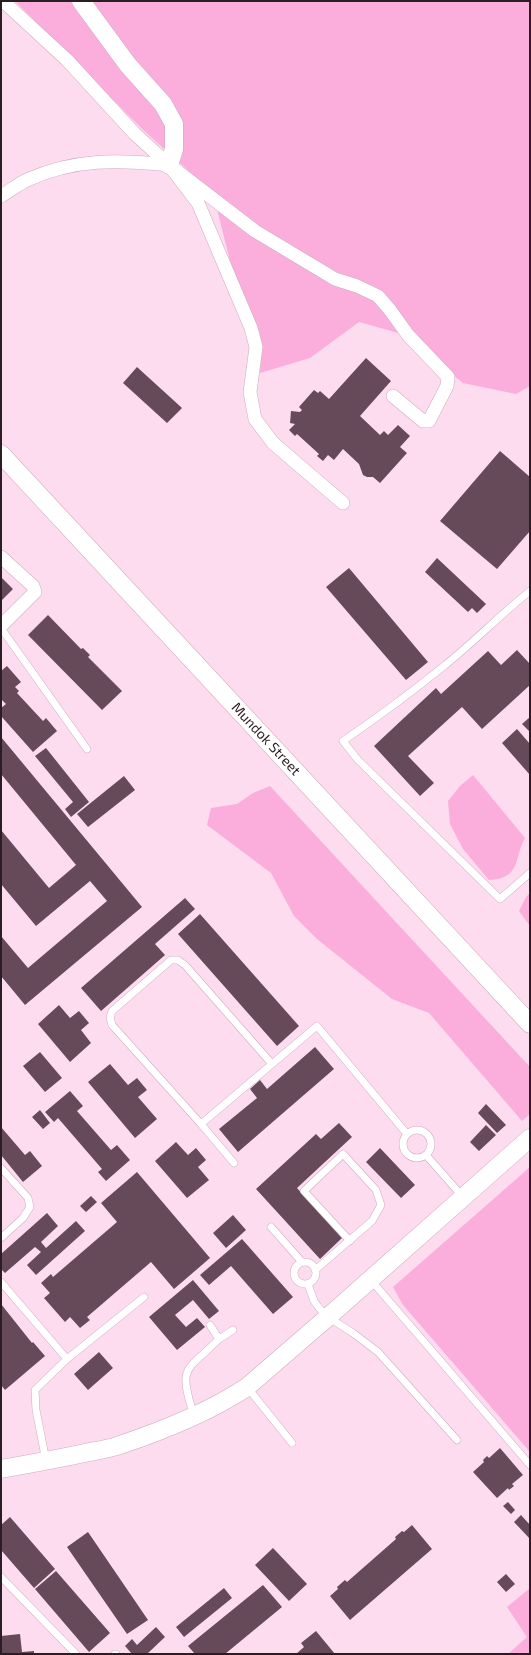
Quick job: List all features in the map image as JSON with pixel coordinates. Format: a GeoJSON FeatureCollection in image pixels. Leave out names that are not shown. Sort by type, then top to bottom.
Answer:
{"type":"FeatureCollection","features":[{"type":"Feature","properties":{"kind":"street"},"geometry":{"type":"LineString","coordinates":[[3,1],[66,60],[135,134],[170,165],[255,231],[335,279],[357,286],[378,296],[408,335],[448,378],[447,386],[429,420],[423,421],[393,396]]}},
{"type":"Feature","properties":{"kind":"street"},"geometry":{"type":"LineString","coordinates":[[81,1],[128,65],[163,104],[174,124],[174,149],[170,165]]}},
{"type":"Feature","properties":{"kind":"street"},"geometry":{"type":"LineString","coordinates":[[1,196],[27,180],[58,169],[94,161],[128,161],[170,165],[198,203],[251,328],[256,347],[250,392],[255,419],[273,443],[343,503]]}},
{"type":"Feature","properties":{"kind":"street","name":"Mundok Street"},"geometry":{"type":"LineString","coordinates":[[1,454],[530,1024]]}},
{"type":"Feature","properties":{"kind":"street"},"geometry":{"type":"LineString","coordinates":[[1,557],[33,586],[35,592],[1,627]]}},
{"type":"Feature","properties":{"kind":"street"},"geometry":{"type":"LineString","coordinates":[[1,1469],[116,1446],[194,1416],[232,1397],[247,1387],[328,1317],[530,1138]]}},
{"type":"Feature","properties":{"kind":"lane"},"geometry":{"type":"LineString","coordinates":[[530,591],[445,665],[380,716],[343,741],[358,760],[500,899],[530,873]]}},
{"type":"Feature","properties":{"kind":"lane"},"geometry":{"type":"LineString","coordinates":[[1,627],[87,749]]}},
{"type":"Feature","properties":{"kind":"lane"},"geometry":{"type":"LineString","coordinates":[[234,1163],[112,1025],[110,1018],[112,1011],[171,960],[178,960],[185,965],[272,1064]]}},
{"type":"Feature","properties":{"kind":"lane"},"geometry":{"type":"LineString","coordinates":[[201,1124],[317,1026],[407,1134]]}},
{"type":"Feature","properties":{"kind":"lane"},"geometry":{"type":"LineString","coordinates":[[421,1130],[429,1136],[431,1146],[426,1155],[418,1158],[408,1156],[403,1147],[404,1138],[407,1134],[411,1131],[421,1130]]}},
{"type":"Feature","properties":{"kind":"lane"},"geometry":{"type":"LineString","coordinates":[[315,1270],[350,1241],[372,1221],[381,1205],[376,1190],[343,1154],[304,1191],[350,1241]]}},
{"type":"Feature","properties":{"kind":"lane"},"geometry":{"type":"LineString","coordinates":[[426,1155],[463,1197]]}},
{"type":"Feature","properties":{"kind":"lane"},"geometry":{"type":"LineString","coordinates":[[1,1168],[28,1198],[30,1207],[23,1218],[1,1238]]}},
{"type":"Feature","properties":{"kind":"lane"},"geometry":{"type":"LineString","coordinates":[[271,1227],[302,1262],[310,1263],[315,1270],[314,1278],[308,1284]]}},
{"type":"Feature","properties":{"kind":"lane"},"geometry":{"type":"LineString","coordinates":[[302,1262],[295,1267],[294,1276],[299,1282],[308,1284]]}},
{"type":"Feature","properties":{"kind":"lane"},"geometry":{"type":"LineString","coordinates":[[370,1279],[530,1465]]}},
{"type":"Feature","properties":{"kind":"lane"},"geometry":{"type":"LineString","coordinates":[[1,1282],[67,1359]]}},
{"type":"Feature","properties":{"kind":"lane"},"geometry":{"type":"LineString","coordinates":[[308,1284],[314,1301],[328,1317],[353,1333],[378,1352],[457,1440]]}},
{"type":"Feature","properties":{"kind":"lane"},"geometry":{"type":"LineString","coordinates":[[46,1461],[36,1410],[35,1390],[67,1359],[144,1297]]}},
{"type":"Feature","properties":{"kind":"lane"},"geometry":{"type":"LineString","coordinates":[[210,1325],[219,1339]]}},
{"type":"Feature","properties":{"kind":"lane"},"geometry":{"type":"LineString","coordinates":[[194,1416],[185,1379],[188,1369],[196,1359],[219,1339],[233,1330]]}},
{"type":"Feature","properties":{"kind":"lane"},"geometry":{"type":"LineString","coordinates":[[247,1387],[292,1444]]}},
{"type":"Feature","properties":{"kind":"lane"},"geometry":{"type":"LineString","coordinates":[[1,1577],[76,1654]]}},
{"type":"Feature","properties":{"kind":"shaded area"},"geometry":{"type":"Polygon","coordinates":[[[15,1],[530,1],[530,386],[516,394],[463,383],[402,334],[359,322],[310,358],[260,373],[262,346],[230,261],[213,193],[142,129],[15,1]]]}},
{"type":"Feature","properties":{"kind":"shaded area"},"geometry":{"type":"Polygon","coordinates":[[[473,775],[525,838],[515,866],[507,876],[489,880],[463,849],[450,824],[448,801],[460,786],[473,775]]]}},
{"type":"Feature","properties":{"kind":"shaded area"},"geometry":{"type":"Polygon","coordinates":[[[270,786],[530,1067],[530,1114],[522,1121],[429,1013],[392,999],[317,939],[294,916],[271,873],[207,825],[211,808],[237,804],[253,793],[270,786]]]}},
{"type":"Feature","properties":{"kind":"shaded area"},"geometry":{"type":"Polygon","coordinates":[[[530,893],[530,926],[519,911],[526,897],[530,893]]]}},
{"type":"Feature","properties":{"kind":"shaded area"},"geometry":{"type":"Polygon","coordinates":[[[530,1167],[530,1452],[403,1305],[393,1287],[530,1167]]]}},
{"type":"Feature","properties":{"kind":"shaded area"},"geometry":{"type":"Polygon","coordinates":[[[530,1588],[530,1654],[508,1654],[527,1637],[507,1607],[530,1588]]]}},
{"type":"Feature","properties":{"kind":"building"},"geometry":{"type":"Polygon","coordinates":[[[366,358],[391,381],[360,416],[380,435],[384,431],[388,435],[398,425],[410,436],[400,447],[407,453],[380,483],[373,477],[363,475],[359,464],[343,449],[334,460],[328,455],[323,461],[317,456],[319,454],[297,434],[295,436],[289,430],[295,424],[290,423],[291,411],[300,412],[302,410],[299,407],[314,390],[318,393],[320,391],[329,399],[366,358]]]}},
{"type":"Feature","properties":{"kind":"building"},"geometry":{"type":"Polygon","coordinates":[[[137,367],[182,408],[167,423],[123,383],[137,367]]]}},
{"type":"Feature","properties":{"kind":"building"},"geometry":{"type":"Polygon","coordinates":[[[500,451],[530,477],[530,531],[497,569],[440,521],[500,451]]]}},
{"type":"Feature","properties":{"kind":"building"},"geometry":{"type":"Polygon","coordinates":[[[437,558],[486,604],[477,613],[472,608],[468,612],[425,572],[437,558]]]}},
{"type":"Feature","properties":{"kind":"building"},"geometry":{"type":"Polygon","coordinates":[[[349,568],[428,662],[406,680],[326,587],[349,568]]]}},
{"type":"Feature","properties":{"kind":"building"},"geometry":{"type":"Polygon","coordinates":[[[1,577],[13,589],[1,601],[1,577]]]}},
{"type":"Feature","properties":{"kind":"building"},"geometry":{"type":"Polygon","coordinates":[[[48,615],[81,649],[83,648],[90,655],[88,657],[122,691],[102,710],[28,635],[48,615]]]}},
{"type":"Feature","properties":{"kind":"building"},"geometry":{"type":"Polygon","coordinates":[[[517,650],[530,664],[530,685],[482,729],[462,707],[408,756],[434,783],[420,796],[374,746],[436,688],[441,694],[488,651],[501,665],[517,650]]]}},
{"type":"Feature","properties":{"kind":"building"},"geometry":{"type":"Polygon","coordinates":[[[7,666],[21,682],[15,687],[19,691],[17,693],[43,721],[46,718],[57,731],[33,752],[1,716],[1,708],[6,704],[1,699],[1,671],[7,666]]]}},
{"type":"Feature","properties":{"kind":"building"},"geometry":{"type":"Polygon","coordinates":[[[530,717],[530,732],[522,724],[530,717]]]}},
{"type":"Feature","properties":{"kind":"building"},"geometry":{"type":"Polygon","coordinates":[[[517,729],[530,744],[530,775],[502,743],[517,729]]]}},
{"type":"Feature","properties":{"kind":"building"},"geometry":{"type":"Polygon","coordinates":[[[1,737],[142,907],[25,1005],[1,976],[1,936],[28,968],[107,901],[90,881],[36,926],[1,884],[1,830],[49,888],[76,865],[1,774],[1,737]]]}},
{"type":"Feature","properties":{"kind":"building"},"geometry":{"type":"Polygon","coordinates":[[[46,748],[89,802],[71,817],[65,809],[73,802],[35,756],[46,748]]]}},
{"type":"Feature","properties":{"kind":"building"},"geometry":{"type":"Polygon","coordinates":[[[124,776],[135,790],[88,827],[77,814],[124,776]]]}},
{"type":"Feature","properties":{"kind":"building"},"geometry":{"type":"Polygon","coordinates":[[[185,898],[195,909],[155,944],[165,955],[101,1011],[81,988],[185,898]]]}},
{"type":"Feature","properties":{"kind":"building"},"geometry":{"type":"Polygon","coordinates":[[[200,914],[299,1026],[277,1046],[178,934],[200,914]]]}},
{"type":"Feature","properties":{"kind":"building"},"geometry":{"type":"Polygon","coordinates":[[[59,1005],[70,1018],[79,1011],[89,1023],[81,1030],[91,1043],[70,1062],[38,1024],[59,1005]]]}},
{"type":"Feature","properties":{"kind":"building"},"geometry":{"type":"Polygon","coordinates":[[[315,1047],[334,1069],[238,1152],[219,1129],[257,1098],[250,1089],[260,1080],[267,1089],[315,1047]]]}},
{"type":"Feature","properties":{"kind":"building"},"geometry":{"type":"Polygon","coordinates":[[[40,1052],[62,1078],[45,1092],[23,1066],[40,1052]]]}},
{"type":"Feature","properties":{"kind":"building"},"geometry":{"type":"Polygon","coordinates":[[[110,1064],[128,1085],[137,1078],[147,1090],[138,1097],[157,1119],[135,1138],[88,1082],[110,1064]]]}},
{"type":"Feature","properties":{"kind":"building"},"geometry":{"type":"Polygon","coordinates":[[[70,1091],[83,1106],[77,1111],[111,1150],[117,1145],[130,1160],[106,1181],[98,1172],[102,1169],[58,1118],[54,1122],[45,1112],[70,1091]]]}},
{"type":"Feature","properties":{"kind":"building"},"geometry":{"type":"Polygon","coordinates":[[[486,1104],[506,1125],[497,1133],[478,1113],[486,1104]]]}},
{"type":"Feature","properties":{"kind":"building"},"geometry":{"type":"Polygon","coordinates":[[[40,1110],[50,1123],[43,1129],[32,1117],[40,1110]]]}},
{"type":"Feature","properties":{"kind":"building"},"geometry":{"type":"Polygon","coordinates":[[[339,1123],[352,1137],[297,1188],[342,1238],[320,1259],[256,1189],[316,1134],[321,1139],[339,1123]]]}},
{"type":"Feature","properties":{"kind":"building"},"geometry":{"type":"Polygon","coordinates":[[[486,1125],[496,1135],[479,1151],[470,1142],[486,1125]]]}},
{"type":"Feature","properties":{"kind":"building"},"geometry":{"type":"Polygon","coordinates":[[[1,1127],[25,1155],[30,1151],[42,1166],[23,1182],[1,1155],[1,1127]]]}},
{"type":"Feature","properties":{"kind":"building"},"geometry":{"type":"Polygon","coordinates":[[[176,1142],[188,1155],[196,1148],[206,1160],[198,1167],[209,1180],[187,1198],[155,1161],[176,1142]]]}},
{"type":"Feature","properties":{"kind":"building"},"geometry":{"type":"Polygon","coordinates":[[[380,1148],[415,1185],[401,1198],[366,1162],[380,1148]]]}},
{"type":"Feature","properties":{"kind":"building"},"geometry":{"type":"Polygon","coordinates":[[[137,1172],[210,1258],[174,1289],[151,1262],[87,1317],[90,1320],[80,1328],[70,1317],[65,1322],[44,1298],[50,1293],[41,1283],[51,1274],[53,1277],[117,1222],[101,1203],[137,1172]]]}},
{"type":"Feature","properties":{"kind":"building"},"geometry":{"type":"Polygon","coordinates":[[[91,1196],[97,1202],[86,1212],[80,1206],[91,1196]]]}},
{"type":"Feature","properties":{"kind":"building"},"geometry":{"type":"Polygon","coordinates":[[[47,1213],[58,1226],[41,1242],[46,1248],[76,1221],[85,1231],[36,1275],[27,1265],[41,1252],[35,1247],[5,1273],[1,1269],[1,1254],[47,1213]]]}},
{"type":"Feature","properties":{"kind":"building"},"geometry":{"type":"Polygon","coordinates":[[[233,1215],[246,1230],[226,1248],[213,1233],[233,1215]]]}},
{"type":"Feature","properties":{"kind":"building"},"geometry":{"type":"Polygon","coordinates":[[[242,1239],[293,1297],[273,1314],[231,1266],[209,1285],[200,1275],[242,1239]]]}},
{"type":"Feature","properties":{"kind":"building"},"geometry":{"type":"Polygon","coordinates":[[[193,1280],[219,1311],[209,1319],[193,1300],[175,1315],[186,1327],[197,1318],[205,1327],[177,1350],[149,1317],[193,1280]]]}},
{"type":"Feature","properties":{"kind":"building"},"geometry":{"type":"Polygon","coordinates":[[[1,1304],[32,1343],[33,1342],[45,1356],[5,1390],[1,1385],[1,1304]]]}},
{"type":"Feature","properties":{"kind":"building"},"geometry":{"type":"Polygon","coordinates":[[[99,1352],[113,1368],[88,1390],[74,1374],[99,1352]]]}},
{"type":"Feature","properties":{"kind":"building"},"geometry":{"type":"Polygon","coordinates":[[[500,1448],[523,1475],[512,1484],[514,1486],[509,1490],[508,1488],[497,1498],[473,1472],[484,1462],[483,1460],[487,1456],[489,1458],[500,1448]]]}},
{"type":"Feature","properties":{"kind":"building"},"geometry":{"type":"Polygon","coordinates":[[[508,1502],[515,1510],[511,1514],[503,1506],[508,1502]]]}},
{"type":"Feature","properties":{"kind":"building"},"geometry":{"type":"Polygon","coordinates":[[[521,1515],[530,1525],[530,1539],[514,1522],[521,1515]]]}},
{"type":"Feature","properties":{"kind":"building"},"geometry":{"type":"Polygon","coordinates":[[[10,1517],[55,1569],[34,1588],[1,1550],[1,1525],[10,1517]]]}},
{"type":"Feature","properties":{"kind":"building"},"geometry":{"type":"Polygon","coordinates":[[[412,1525],[432,1549],[350,1620],[330,1596],[345,1580],[347,1582],[396,1539],[395,1537],[412,1525]]]}},
{"type":"Feature","properties":{"kind":"building"},"geometry":{"type":"Polygon","coordinates":[[[88,1532],[148,1620],[127,1634],[67,1547],[88,1532]]]}},
{"type":"Feature","properties":{"kind":"building"},"geometry":{"type":"Polygon","coordinates":[[[273,1548],[307,1584],[289,1601],[255,1565],[273,1548]]]}},
{"type":"Feature","properties":{"kind":"building"},"geometry":{"type":"Polygon","coordinates":[[[56,1571],[110,1633],[89,1652],[35,1589],[56,1571]]]}},
{"type":"Feature","properties":{"kind":"building"},"geometry":{"type":"Polygon","coordinates":[[[506,1574],[515,1584],[506,1592],[497,1582],[506,1574]]]}},
{"type":"Feature","properties":{"kind":"building"},"geometry":{"type":"Polygon","coordinates":[[[263,1585],[282,1607],[225,1654],[195,1654],[188,1646],[263,1585]]]}},
{"type":"Feature","properties":{"kind":"building"},"geometry":{"type":"Polygon","coordinates":[[[224,1588],[232,1598],[184,1637],[176,1627],[224,1588]]]}},
{"type":"Feature","properties":{"kind":"building"},"geometry":{"type":"Polygon","coordinates":[[[156,1627],[165,1637],[147,1654],[132,1654],[125,1646],[132,1639],[137,1645],[156,1627]]]}},
{"type":"Feature","properties":{"kind":"building"},"geometry":{"type":"Polygon","coordinates":[[[316,1631],[335,1654],[296,1654],[304,1647],[301,1643],[316,1631]]]}},
{"type":"Feature","properties":{"kind":"building"},"geometry":{"type":"Polygon","coordinates":[[[20,1634],[22,1652],[34,1651],[34,1654],[1,1654],[1,1636],[20,1634]]]}}]}
